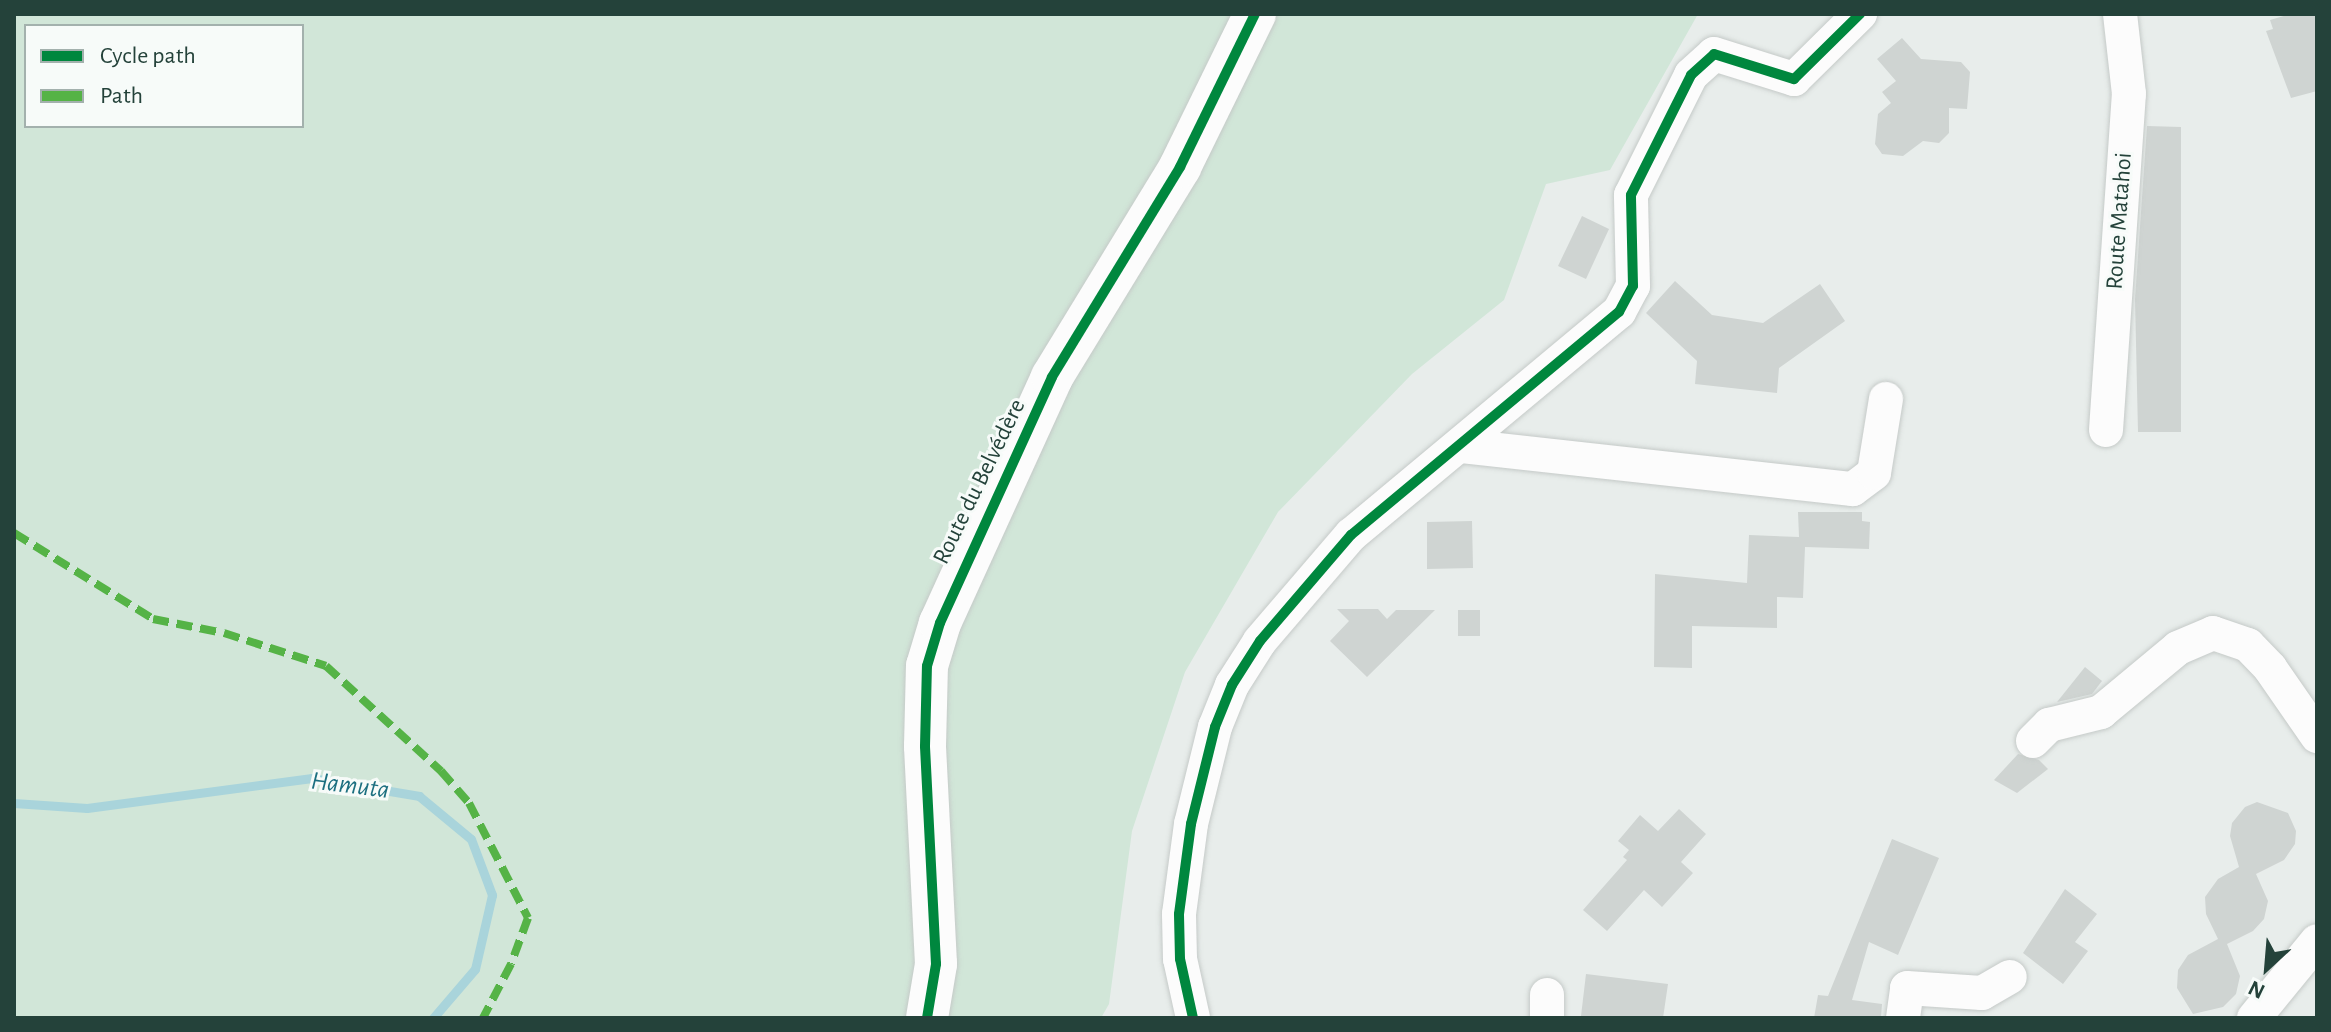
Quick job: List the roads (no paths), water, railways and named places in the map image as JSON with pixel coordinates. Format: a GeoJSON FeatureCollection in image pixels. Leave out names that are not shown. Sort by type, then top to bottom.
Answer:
{"type":"FeatureCollection","features":[{"type":"Feature","properties":{"kind":"street","name":"Route du Belvédère"},"geometry":{"type":"LineString","coordinates":[[927,1018],[936,964],[925,746],[927,666],[940,623],[1052,377],[1180,167],[1255,14]]}},
{"type":"Feature","properties":{"kind":"street"},"geometry":{"type":"LineString","coordinates":[[1193,1018],[1180,959],[1179,914],[1201,774],[1232,685],[1299,590],[1394,499],[1462,446],[1619,312],[1633,286],[1631,195],[1691,75],[1714,54],[1794,79],[1860,14]]}},
{"type":"Feature","properties":{"kind":"street","name":"Route Matahoi"},"geometry":{"type":"LineString","coordinates":[[2106,430],[2129,94],[2126,35],[2120,14]]}},
{"type":"Feature","properties":{"kind":"street"},"geometry":{"type":"LineString","coordinates":[[1462,446],[1853,489],[1874,473],[1886,399]]}},
{"type":"Feature","properties":{"kind":"street"},"geometry":{"type":"LineString","coordinates":[[2033,741],[2049,725],[2101,712],[2178,648],[2213,633],[2248,645],[2270,668],[2317,736]]}},
{"type":"Feature","properties":{"kind":"street"},"geometry":{"type":"LineString","coordinates":[[2254,1018],[2317,941]]}},
{"type":"Feature","properties":{"kind":"street"},"geometry":{"type":"LineString","coordinates":[[1903,1018],[1907,988],[1982,993],[2010,977]]}},
{"type":"Feature","properties":{"kind":"waterway","name":"Hamuta"},"geometry":{"type":"LineString","coordinates":[[14,803],[87,808],[312,778],[419,796],[471,839],[492,895],[475,969],[433,1018]]}}]}
